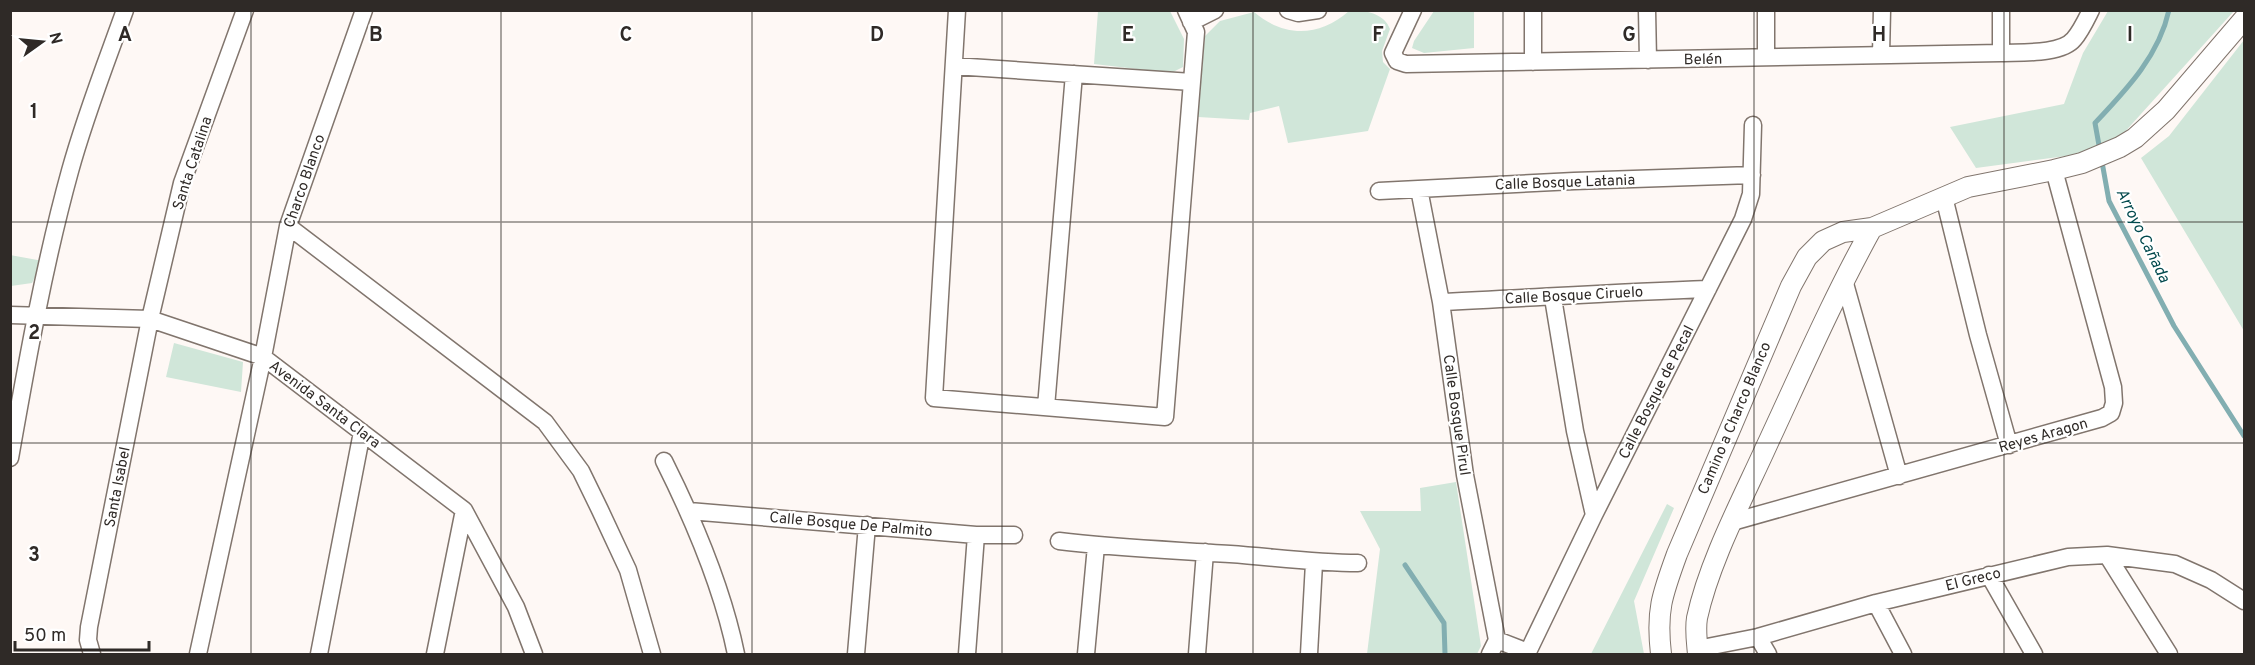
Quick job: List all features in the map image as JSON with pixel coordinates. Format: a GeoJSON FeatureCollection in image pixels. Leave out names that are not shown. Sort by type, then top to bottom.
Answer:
{"type":"FeatureCollection","features":[{"type":"Feature","properties":{"kind":"street"},"geometry":{"type":"LineString","coordinates":[[10,458],[35,315],[70,170],[93,97],[125,10]]}},
{"type":"Feature","properties":{"kind":"street","name":"Santa Catalina"},"geometry":{"type":"LineString","coordinates":[[150,319],[183,183],[245,10]]}},
{"type":"Feature","properties":{"kind":"street","name":"Charco Blanco"},"geometry":{"type":"LineString","coordinates":[[263,357],[288,226],[364,10]]}},
{"type":"Feature","properties":{"kind":"street"},"geometry":{"type":"LineString","coordinates":[[957,10],[934,398],[1165,417],[1196,32],[1189,16],[1215,10]]}},
{"type":"Feature","properties":{"kind":"street"},"geometry":{"type":"LineString","coordinates":[[1288,10],[1299,12],[1318,10]]}},
{"type":"Feature","properties":{"kind":"street"},"geometry":{"type":"LineString","coordinates":[[1533,10],[1533,62]]}},
{"type":"Feature","properties":{"kind":"street"},"geometry":{"type":"LineString","coordinates":[[1647,10],[1648,60]]}},
{"type":"Feature","properties":{"kind":"street"},"geometry":{"type":"LineString","coordinates":[[1766,10],[1766,57]]}},
{"type":"Feature","properties":{"kind":"street"},"geometry":{"type":"LineString","coordinates":[[1881,55],[1882,10]]}},
{"type":"Feature","properties":{"kind":"street"},"geometry":{"type":"LineString","coordinates":[[2001,10],[2001,53]]}},
{"type":"Feature","properties":{"kind":"street","name":"Belén"},"geometry":{"type":"LineString","coordinates":[[1407,12],[1393,53],[1397,61],[1406,64],[2001,53],[2056,50],[2074,40],[2091,10]]}},
{"type":"Feature","properties":{"kind":"street","name":"Camino a Charco Blanco"},"geometry":{"type":"LineString","coordinates":[[1661,654],[1658,626],[1664,589],[1791,286],[1807,257],[1823,241],[1843,232],[1872,228],[1968,187],[2054,171],[2082,163],[2120,147],[2135,138],[2166,110],[2244,19]]}},
{"type":"Feature","properties":{"kind":"street"},"geometry":{"type":"LineString","coordinates":[[954,66],[1192,82]]}},
{"type":"Feature","properties":{"kind":"street"},"geometry":{"type":"LineString","coordinates":[[1046,407],[1074,74]]}},
{"type":"Feature","properties":{"kind":"street","name":"Calle Bosque de Pecal"},"geometry":{"type":"LineString","coordinates":[[1528,653],[1594,515],[1743,219],[1751,194],[1753,125]]}},
{"type":"Feature","properties":{"kind":"street","name":"Reyes Aragon"},"geometry":{"type":"LineString","coordinates":[[1732,522],[2009,445],[2102,418],[2111,413],[2114,403],[2113,387],[2054,171]]}},
{"type":"Feature","properties":{"kind":"street","name":"Calle Bosque Latania"},"geometry":{"type":"LineString","coordinates":[[1379,191],[1752,175]]}},
{"type":"Feature","properties":{"kind":"street","name":"Calle Bosque Pirul"},"geometry":{"type":"LineString","coordinates":[[1419,189],[1441,302],[1465,475],[1493,647]]}},
{"type":"Feature","properties":{"kind":"street"},"geometry":{"type":"LineString","coordinates":[[1944,197],[1978,335],[2009,445]]}},
{"type":"Feature","properties":{"kind":"street"},"geometry":{"type":"LineString","coordinates":[[288,226],[545,422],[581,471],[628,570],[652,654]]}},
{"type":"Feature","properties":{"kind":"street"},"geometry":{"type":"LineString","coordinates":[[1698,652],[1697,618],[1732,522],[1844,280],[1872,228]]}},
{"type":"Feature","properties":{"kind":"street"},"geometry":{"type":"LineString","coordinates":[[1844,280],[1899,476]]}},
{"type":"Feature","properties":{"kind":"street","name":"Calle Bosque Ciruelo"},"geometry":{"type":"LineString","coordinates":[[1441,302],[1708,289]]}},
{"type":"Feature","properties":{"kind":"street"},"geometry":{"type":"LineString","coordinates":[[1552,297],[1575,430],[1594,515]]}},
{"type":"Feature","properties":{"kind":"street","name":"Avenida Santa Clara"},"geometry":{"type":"LineString","coordinates":[[10,315],[150,319],[263,357],[464,510],[516,606],[534,654]]}},
{"type":"Feature","properties":{"kind":"street","name":"Santa Isabel"},"geometry":{"type":"LineString","coordinates":[[92,654],[88,640],[89,627],[150,319]]}},
{"type":"Feature","properties":{"kind":"street"},"geometry":{"type":"LineString","coordinates":[[198,654],[263,357]]}},
{"type":"Feature","properties":{"kind":"street"},"geometry":{"type":"LineString","coordinates":[[318,654],[362,432]]}},
{"type":"Feature","properties":{"kind":"street"},"geometry":{"type":"LineString","coordinates":[[664,461],[689,511],[725,612],[735,654]]}},
{"type":"Feature","properties":{"kind":"street"},"geometry":{"type":"LineString","coordinates":[[435,654],[464,510]]}},
{"type":"Feature","properties":{"kind":"street","name":"Calle Bosque De Palmito"},"geometry":{"type":"LineString","coordinates":[[689,511],[976,535],[1014,535]]}},
{"type":"Feature","properties":{"kind":"street"},"geometry":{"type":"LineString","coordinates":[[856,654],[867,525]]}},
{"type":"Feature","properties":{"kind":"street"},"geometry":{"type":"LineString","coordinates":[[967,654],[976,535]]}},
{"type":"Feature","properties":{"kind":"street"},"geometry":{"type":"LineString","coordinates":[[1059,541],[1096,546],[1205,552],[1314,562],[1358,563]]}},
{"type":"Feature","properties":{"kind":"street"},"geometry":{"type":"LineString","coordinates":[[1086,654],[1096,546]]}},
{"type":"Feature","properties":{"kind":"street"},"geometry":{"type":"LineString","coordinates":[[1197,654],[1205,552]]}},
{"type":"Feature","properties":{"kind":"street"},"geometry":{"type":"LineString","coordinates":[[2107,555],[2169,654]]}},
{"type":"Feature","properties":{"kind":"street","name":"El Greco"},"geometry":{"type":"LineString","coordinates":[[1698,652],[1876,603],[2068,557],[2107,555],[2175,564],[2211,580],[2244,601]]}},
{"type":"Feature","properties":{"kind":"street"},"geometry":{"type":"LineString","coordinates":[[1309,654],[1314,562]]}},
{"type":"Feature","properties":{"kind":"street"},"geometry":{"type":"LineString","coordinates":[[1989,575],[2034,654]]}},
{"type":"Feature","properties":{"kind":"street"},"geometry":{"type":"LineString","coordinates":[[1876,603],[1903,654]]}},
{"type":"Feature","properties":{"kind":"street"},"geometry":{"type":"LineString","coordinates":[[1758,637],[1768,654]]}},
{"type":"Feature","properties":{"kind":"street"},"geometry":{"type":"LineString","coordinates":[[1493,647],[1528,653]]}},
{"type":"Feature","properties":{"kind":"green space"},"geometry":{"type":"Polygon","coordinates":[[[1098,11],[1170,11],[1184,39],[1183,67],[1171,73],[1094,64],[1098,11]]]}},
{"type":"Feature","properties":{"kind":"green space"},"geometry":{"type":"Polygon","coordinates":[[[1349,11],[1361,11],[1379,16],[1390,29],[1382,51],[1383,62],[1390,69],[1368,131],[1288,143],[1279,106],[1250,113],[1249,120],[1198,117],[1205,36],[1220,21],[1254,12],[1278,26],[1302,31],[1326,26],[1349,11]]]}},
{"type":"Feature","properties":{"kind":"green space"},"geometry":{"type":"Polygon","coordinates":[[[1434,11],[1474,11],[1474,48],[1424,53],[1412,48],[1414,41],[1434,11]]]}},
{"type":"Feature","properties":{"kind":"green space"},"geometry":{"type":"Polygon","coordinates":[[[2108,11],[2234,11],[2122,135],[2074,155],[1976,168],[1950,127],[2064,104],[2083,53],[2108,11]]]}},
{"type":"Feature","properties":{"kind":"green space"},"geometry":{"type":"Polygon","coordinates":[[[2244,40],[2244,331],[2141,158],[2169,136],[2244,40]]]}},
{"type":"Feature","properties":{"kind":"green space"},"geometry":{"type":"Polygon","coordinates":[[[10,255],[43,261],[32,283],[11,286],[10,255]]]}},
{"type":"Feature","properties":{"kind":"green space"},"geometry":{"type":"Polygon","coordinates":[[[174,343],[243,362],[241,392],[166,377],[174,343]]]}},
{"type":"Feature","properties":{"kind":"green space"},"geometry":{"type":"Polygon","coordinates":[[[1456,482],[1481,646],[1477,654],[1367,654],[1380,549],[1360,511],[1421,511],[1420,488],[1456,482]]]}},
{"type":"Feature","properties":{"kind":"green space"},"geometry":{"type":"Polygon","coordinates":[[[1667,504],[1674,508],[1634,601],[1644,654],[1591,654],[1667,504]]]}},
{"type":"Feature","properties":{"kind":"waterway","name":"Arroyo Cañada"},"geometry":{"type":"LineString","coordinates":[[2169,10],[2158,42],[2140,71],[2095,123],[2109,201],[2174,326],[2244,436]]}},
{"type":"Feature","properties":{"kind":"waterway"},"geometry":{"type":"LineString","coordinates":[[1405,565],[1444,623],[1445,654]]}}]}
